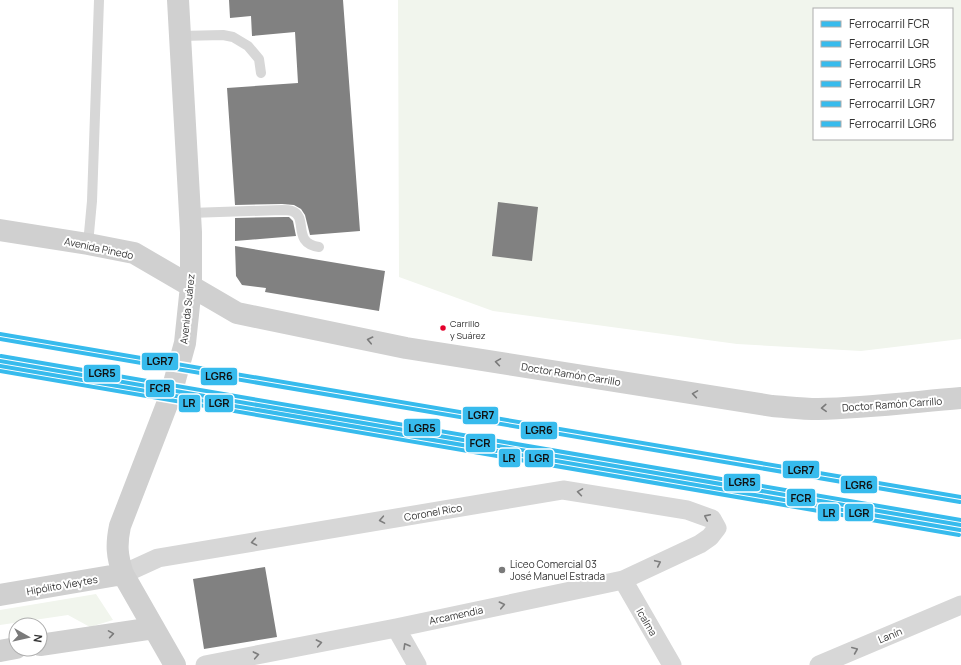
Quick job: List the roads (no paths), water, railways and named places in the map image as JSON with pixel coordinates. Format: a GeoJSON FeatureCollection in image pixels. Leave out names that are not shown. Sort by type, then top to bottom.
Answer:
{"type":"FeatureCollection","features":[{"type":"Feature","properties":{"kind":"main road","name":"Avenida Suárez"},"geometry":{"type":"LineString","coordinates":[[175,665],[123,574],[119,561],[117,544],[120,526],[171,394],[185,343],[191,286],[191,232],[178,0]]}},
{"type":"Feature","properties":{"kind":"main road","name":"Avenida Pinedo"},"geometry":{"type":"LineString","coordinates":[[0,230],[134,253],[191,286]]}},
{"type":"Feature","properties":{"kind":"main road","name":"Doctor Ramón Carrillo"},"geometry":{"type":"LineString","coordinates":[[191,286],[237,313],[260,318],[406,348],[772,406],[818,409],[873,406],[961,398]]}},
{"type":"Feature","properties":{"kind":"main road","name":"Hipólito Vieytes"},"geometry":{"type":"LineString","coordinates":[[0,595],[123,574]]}},
{"type":"Feature","properties":{"kind":"main road"},"geometry":{"type":"LineString","coordinates":[[48,644],[154,628]]}},
{"type":"Feature","properties":{"kind":"street","name":"Coronel Rico"},"geometry":{"type":"LineString","coordinates":[[123,574],[158,558],[563,490],[687,510],[712,519],[716,528],[710,537],[700,544]]}},
{"type":"Feature","properties":{"kind":"street","name":"Arcamendia"},"geometry":{"type":"LineString","coordinates":[[205,665],[396,628],[622,580],[700,544]]}},
{"type":"Feature","properties":{"kind":"street","name":"Icalma"},"geometry":{"type":"LineString","coordinates":[[622,580],[672,665]]}},
{"type":"Feature","properties":{"kind":"street","name":"Lanín"},"geometry":{"type":"LineString","coordinates":[[819,665],[961,605]]}},
{"type":"Feature","properties":{"kind":"street"},"geometry":{"type":"LineString","coordinates":[[396,628],[417,665]]}},
{"type":"Feature","properties":{"kind":"lane"},"geometry":{"type":"LineString","coordinates":[[88,244],[92,201],[99,0]]}},
{"type":"Feature","properties":{"kind":"lane"},"geometry":{"type":"LineString","coordinates":[[180,36],[223,35],[233,37],[248,46],[259,59],[261,73]]}},
{"type":"Feature","properties":{"kind":"lane"},"geometry":{"type":"LineString","coordinates":[[190,213],[292,211],[298,216],[302,234],[306,241],[319,247]]}},
{"type":"Feature","properties":{"kind":"rail line","name":"LGR7"},"geometry":{"type":"LineString","coordinates":[[0,334],[961,497]]}},
{"type":"Feature","properties":{"kind":"rail line","name":"LGR6"},"geometry":{"type":"LineString","coordinates":[[0,339],[960,502]]}},
{"type":"Feature","properties":{"kind":"rail line","name":"LGR5"},"geometry":{"type":"LineString","coordinates":[[1,356],[961,520]]}},
{"type":"Feature","properties":{"kind":"rail line","name":"FCR"},"geometry":{"type":"LineString","coordinates":[[0,361],[961,525]]}},
{"type":"Feature","properties":{"kind":"rail line","name":"LGR"},"geometry":{"type":"LineString","coordinates":[[0,366],[960,530]]}},
{"type":"Feature","properties":{"kind":"rail line","name":"LR"},"geometry":{"type":"LineString","coordinates":[[0,371],[959,535]]}},
{"type":"Feature","properties":{"kind":"place","name":"Carrillo y Suárez"},"geometry":{"type":"Point","coordinates":[443,328]}},
{"type":"Feature","properties":{"kind":"place","name":"Liceo Comercial 03 José Manuel Estrada"},"geometry":{"type":"Point","coordinates":[502,570]}}]}
